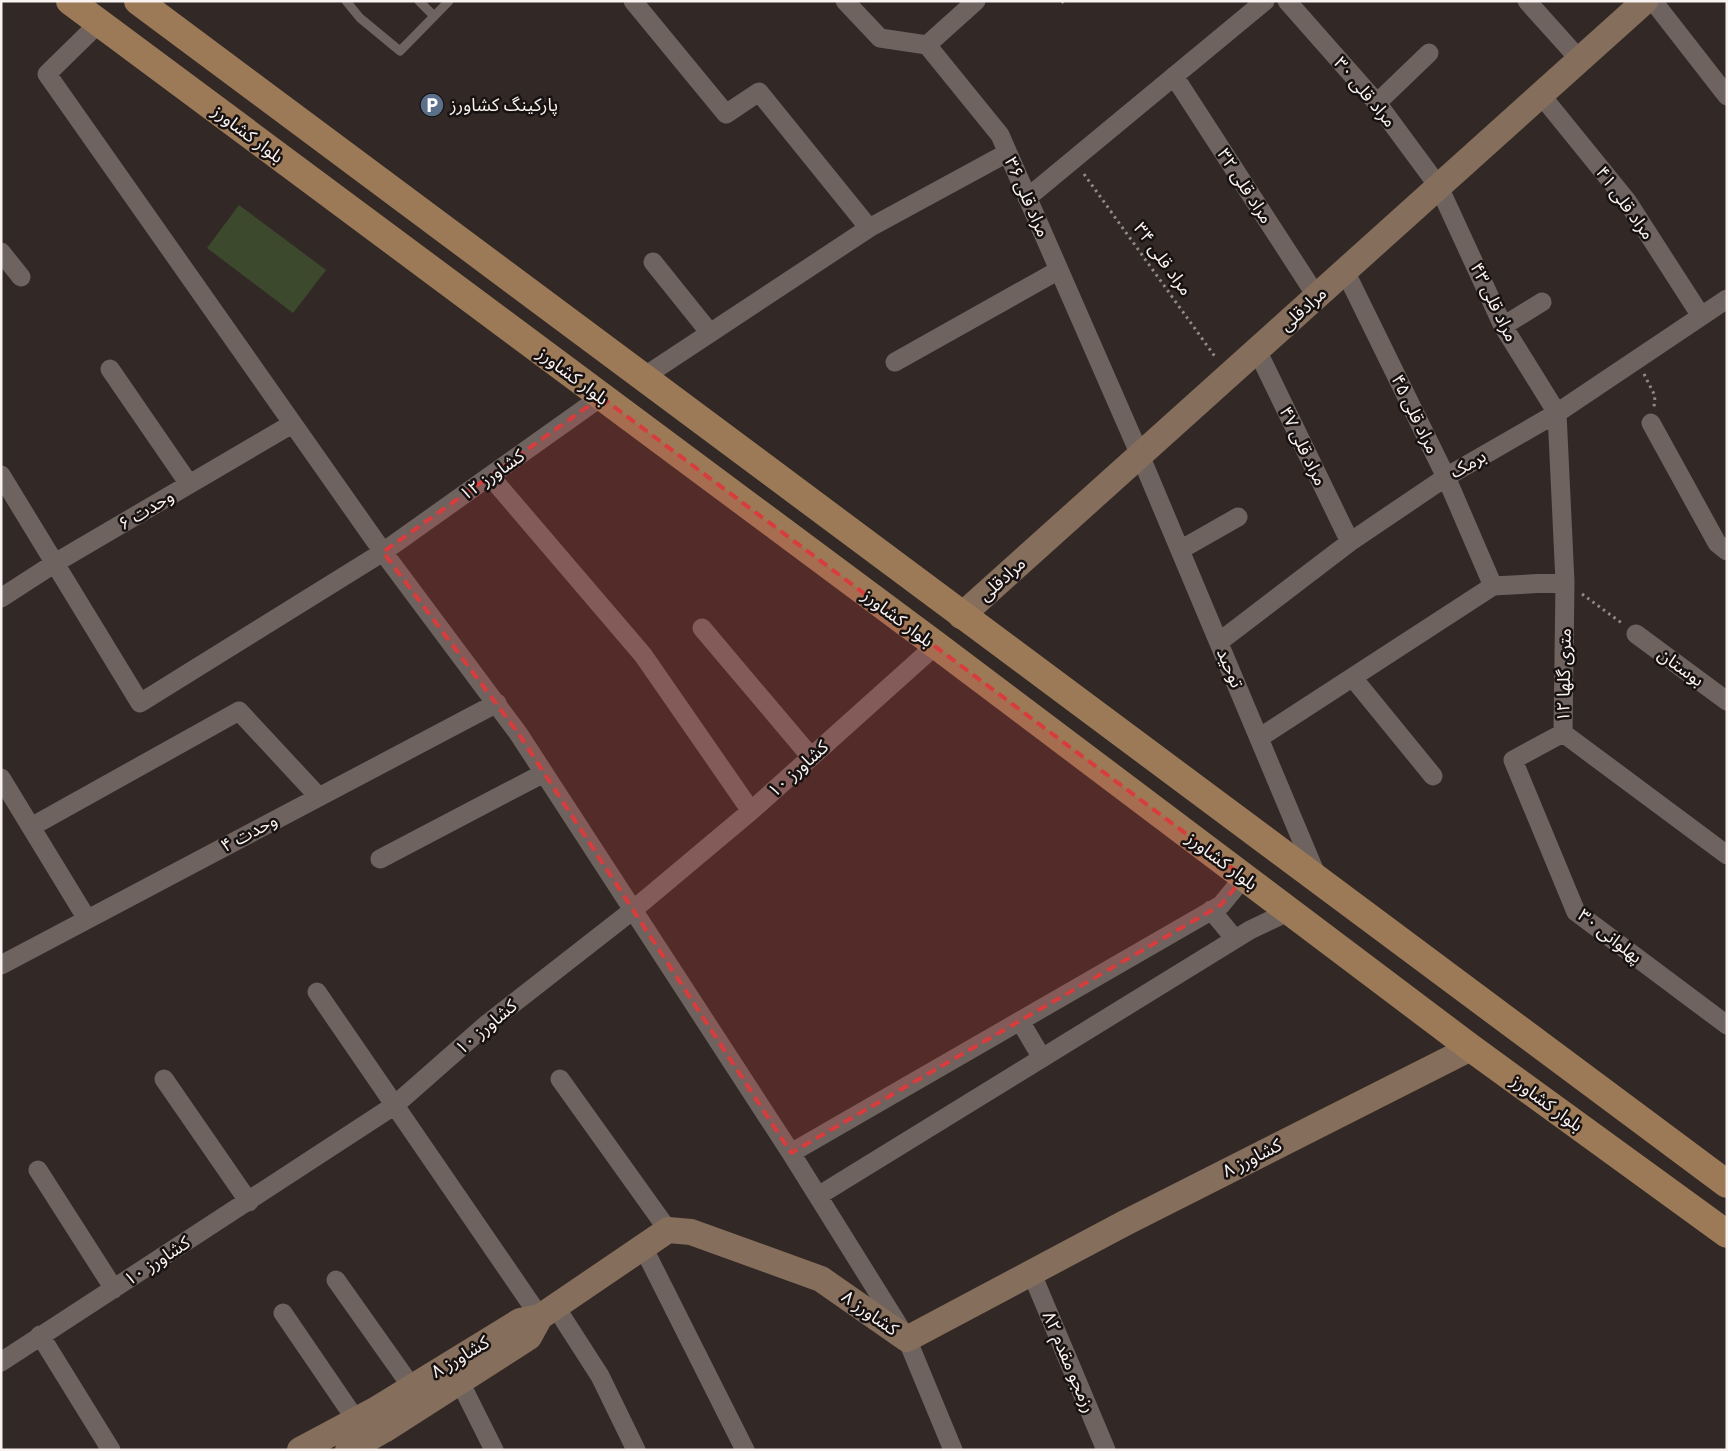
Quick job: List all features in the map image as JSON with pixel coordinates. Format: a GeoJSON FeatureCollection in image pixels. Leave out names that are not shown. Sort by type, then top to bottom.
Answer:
{"type":"FeatureCollection","features":[{"type":"Feature","properties":{"kind":"main road","name":"بلوار کشاورز"},"geometry":{"type":"LineString","coordinates":[[70,1],[936,645],[1471,1048],[1727,1234]]}},
{"type":"Feature","properties":{"kind":"main road"},"geometry":{"type":"LineString","coordinates":[[146,4],[796,494],[1727,1184]]}},
{"type":"Feature","properties":{"kind":"main road"},"geometry":{"type":"LineString","coordinates":[[773,525],[796,494]]}},
{"type":"Feature","properties":{"kind":"street"},"geometry":{"type":"LineString","coordinates":[[633,1],[726,114],[759,92],[870,228]]}},
{"type":"Feature","properties":{"kind":"street"},"geometry":{"type":"LineString","coordinates":[[845,1],[880,38],[927,45],[976,1]]}},
{"type":"Feature","properties":{"kind":"street"},"geometry":{"type":"LineString","coordinates":[[1027,198],[1265,1]]}},
{"type":"Feature","properties":{"kind":"street","name":"مراد قلی ۳۰"},"geometry":{"type":"LineString","coordinates":[[1287,1],[1377,103],[1439,187]]}},
{"type":"Feature","properties":{"kind":"street"},"geometry":{"type":"LineString","coordinates":[[1527,1],[1580,60]]}},
{"type":"Feature","properties":{"kind":"street","name":"مرادقلی"},"geometry":{"type":"LineString","coordinates":[[961,616],[1645,1]]}},
{"type":"Feature","properties":{"kind":"street"},"geometry":{"type":"LineString","coordinates":[[1653,1],[1727,96]]}},
{"type":"Feature","properties":{"kind":"street"},"geometry":{"type":"LineString","coordinates":[[99,23],[47,74],[383,552],[496,703],[544,773],[791,1152],[907,1339],[953,1450]]}},
{"type":"Feature","properties":{"kind":"street","name":"مراد قلی ۳۶"},"geometry":{"type":"LineString","coordinates":[[927,45],[1000,136],[1140,455]]}},
{"type":"Feature","properties":{"kind":"street"},"geometry":{"type":"LineString","coordinates":[[1377,103],[1429,54]]}},
{"type":"Feature","properties":{"kind":"street","name":"مراد قلی ۳۲"},"geometry":{"type":"LineString","coordinates":[[1174,76],[1317,297]]}},
{"type":"Feature","properties":{"kind":"street","name":"مراد قلی ۴۱"},"geometry":{"type":"LineString","coordinates":[[1541,95],[1627,201],[1701,316]]}},
{"type":"Feature","properties":{"kind":"street"},"geometry":{"type":"LineString","coordinates":[[642,378],[870,228],[1007,153]]}},
{"type":"Feature","properties":{"kind":"street","name":"مراد قلی ۴۳"},"geometry":{"type":"LineString","coordinates":[[1439,187],[1503,326],[1557,413]]}},
{"type":"Feature","properties":{"kind":"street"},"geometry":{"type":"LineString","coordinates":[[1,252],[21,277]]}},
{"type":"Feature","properties":{"kind":"street"},"geometry":{"type":"LineString","coordinates":[[653,262],[710,333]]}},
{"type":"Feature","properties":{"kind":"street"},"geometry":{"type":"LineString","coordinates":[[896,362],[1059,270]]}},
{"type":"Feature","properties":{"kind":"street","name":"مراد قلی ۴۵"},"geometry":{"type":"LineString","coordinates":[[1345,271],[1446,477],[1494,586]]}},
{"type":"Feature","properties":{"kind":"street","name":"برمک"},"geometry":{"type":"LineString","coordinates":[[1219,642],[1350,542],[1446,477],[1557,413],[1727,299]]}},
{"type":"Feature","properties":{"kind":"street"},"geometry":{"type":"LineString","coordinates":[[1503,326],[1542,302]]}},
{"type":"Feature","properties":{"kind":"street","name":"مراد قلی ۴۷"},"geometry":{"type":"LineString","coordinates":[[1257,350],[1350,542]]}},
{"type":"Feature","properties":{"kind":"street"},"geometry":{"type":"LineString","coordinates":[[110,369],[189,484]]}},
{"type":"Feature","properties":{"kind":"street","name":"کشاورز ۱۲"},"geometry":{"type":"LineString","coordinates":[[56,563],[140,703],[383,552],[601,396]]}},
{"type":"Feature","properties":{"kind":"street","name":"۱۲ متری گلها"},"geometry":{"type":"LineString","coordinates":[[1557,413],[1565,582],[1563,733],[1727,855]]}},
{"type":"Feature","properties":{"kind":"street"},"geometry":{"type":"LineString","coordinates":[[1652,423],[1723,544]]}},
{"type":"Feature","properties":{"kind":"street","name":"وحدت ۶"},"geometry":{"type":"LineString","coordinates":[[1,598],[56,563],[292,424]]}},
{"type":"Feature","properties":{"kind":"street","name":"توحید"},"geometry":{"type":"LineString","coordinates":[[1140,455],[1319,882]]}},
{"type":"Feature","properties":{"kind":"street"},"geometry":{"type":"LineString","coordinates":[[1,475],[56,563]]}},
{"type":"Feature","properties":{"kind":"street"},"geometry":{"type":"LineString","coordinates":[[490,476],[644,655],[751,811]]}},
{"type":"Feature","properties":{"kind":"street"},"geometry":{"type":"LineString","coordinates":[[1180,550],[1238,517]]}},
{"type":"Feature","properties":{"kind":"street"},"geometry":{"type":"LineString","coordinates":[[1259,738],[1494,586],[1565,582]]}},
{"type":"Feature","properties":{"kind":"street"},"geometry":{"type":"LineString","coordinates":[[702,628],[811,758]]}},
{"type":"Feature","properties":{"kind":"street","name":"بوستان"},"geometry":{"type":"LineString","coordinates":[[1636,634],[1727,700]]}},
{"type":"Feature","properties":{"kind":"street","name":"کشاورز ۱۰"},"geometry":{"type":"LineString","coordinates":[[1,1362],[395,1105],[487,1024],[633,910],[751,811],[936,645]]}},
{"type":"Feature","properties":{"kind":"street"},"geometry":{"type":"LineString","coordinates":[[1353,678],[1433,776]]}},
{"type":"Feature","properties":{"kind":"street","name":"وحدت ۴"},"geometry":{"type":"LineString","coordinates":[[1,965],[496,703]]}},
{"type":"Feature","properties":{"kind":"street"},"geometry":{"type":"LineString","coordinates":[[31,827],[239,711],[318,796]]}},
{"type":"Feature","properties":{"kind":"street","name":"پهلوانی ۳۰"},"geometry":{"type":"LineString","coordinates":[[1563,733],[1514,760],[1576,912],[1727,1025]]}},
{"type":"Feature","properties":{"kind":"street"},"geometry":{"type":"LineString","coordinates":[[380,860],[544,773]]}},
{"type":"Feature","properties":{"kind":"street"},"geometry":{"type":"LineString","coordinates":[[1,778],[87,919]]}},
{"type":"Feature","properties":{"kind":"street"},"geometry":{"type":"LineString","coordinates":[[791,1152],[1221,905],[1244,877]]}},
{"type":"Feature","properties":{"kind":"street"},"geometry":{"type":"LineString","coordinates":[[1211,910],[1235,939]]}},
{"type":"Feature","properties":{"kind":"street"},"geometry":{"type":"LineString","coordinates":[[818,1196],[1235,939],[1290,911]]}},
{"type":"Feature","properties":{"kind":"street"},"geometry":{"type":"LineString","coordinates":[[317,992],[395,1105],[547,1312],[600,1376],[636,1450]]}},
{"type":"Feature","properties":{"kind":"street"},"geometry":{"type":"LineString","coordinates":[[1020,1021],[1042,1058]]}},
{"type":"Feature","properties":{"kind":"street","name":"کشاورز ۸"},"geometry":{"type":"LineString","coordinates":[[300,1450],[356,1420],[411,1386],[455,1372],[520,1321],[547,1312],[644,1249],[668,1230],[690,1232],[821,1279],[907,1339],[1125,1223],[1471,1048]]}},
{"type":"Feature","properties":{"kind":"street"},"geometry":{"type":"LineString","coordinates":[[164,1079],[249,1202]]}},
{"type":"Feature","properties":{"kind":"street"},"geometry":{"type":"LineString","coordinates":[[560,1079],[668,1230]]}},
{"type":"Feature","properties":{"kind":"street"},"geometry":{"type":"LineString","coordinates":[[38,1170],[114,1289]]}},
{"type":"Feature","properties":{"kind":"street"},"geometry":{"type":"LineString","coordinates":[[644,1249],[745,1450]]}},
{"type":"Feature","properties":{"kind":"street","name":"رزمجو مقدم ۸۲"},"geometry":{"type":"LineString","coordinates":[[1032,1274],[1106,1450]]}},
{"type":"Feature","properties":{"kind":"street"},"geometry":{"type":"LineString","coordinates":[[336,1280],[411,1386]]}},
{"type":"Feature","properties":{"kind":"street"},"geometry":{"type":"LineString","coordinates":[[283,1312],[356,1420]]}},
{"type":"Feature","properties":{"kind":"street"},"geometry":{"type":"LineString","coordinates":[[40,1335],[110,1450]]}},
{"type":"Feature","properties":{"kind":"street"},"geometry":{"type":"LineString","coordinates":[[348,1450],[384,1430],[455,1372],[494,1450]]}},
{"type":"Feature","properties":{"kind":"lane"},"geometry":{"type":"LineString","coordinates":[[346,1],[360,18],[400,51],[449,1]]}},
{"type":"Feature","properties":{"kind":"lane"},"geometry":{"type":"LineString","coordinates":[[419,1],[434,16]]}},
{"type":"Feature","properties":{"kind":"path"},"geometry":{"type":"LineString","coordinates":[[1062,1],[1066,6]]}},
{"type":"Feature","properties":{"kind":"path","name":"مراد قلی ۳۴"},"geometry":{"type":"LineString","coordinates":[[1074,159],[1229,376]]}},
{"type":"Feature","properties":{"kind":"path"},"geometry":{"type":"LineString","coordinates":[[1637,360],[1655,396],[1652,423]]}},
{"type":"Feature","properties":{"kind":"path"},"geometry":{"type":"LineString","coordinates":[[1565,582],[1636,634]]}},
{"type":"Feature","properties":{"kind":"highlighted area"},"geometry":{"type":"Polygon","coordinates":[[[601,397],[1244,877],[1221,905],[791,1153],[518,733],[383,552],[601,397]]]}},
{"type":"Feature","properties":{"kind":"green space"},"geometry":{"type":"Polygon","coordinates":[[[239,205],[326,270],[293,313],[207,248],[239,205]]]}},
{"type":"Feature","properties":{"kind":"place","name":"پارکینگ کشاورز"},"geometry":{"type":"Point","coordinates":[432,105]}}]}
